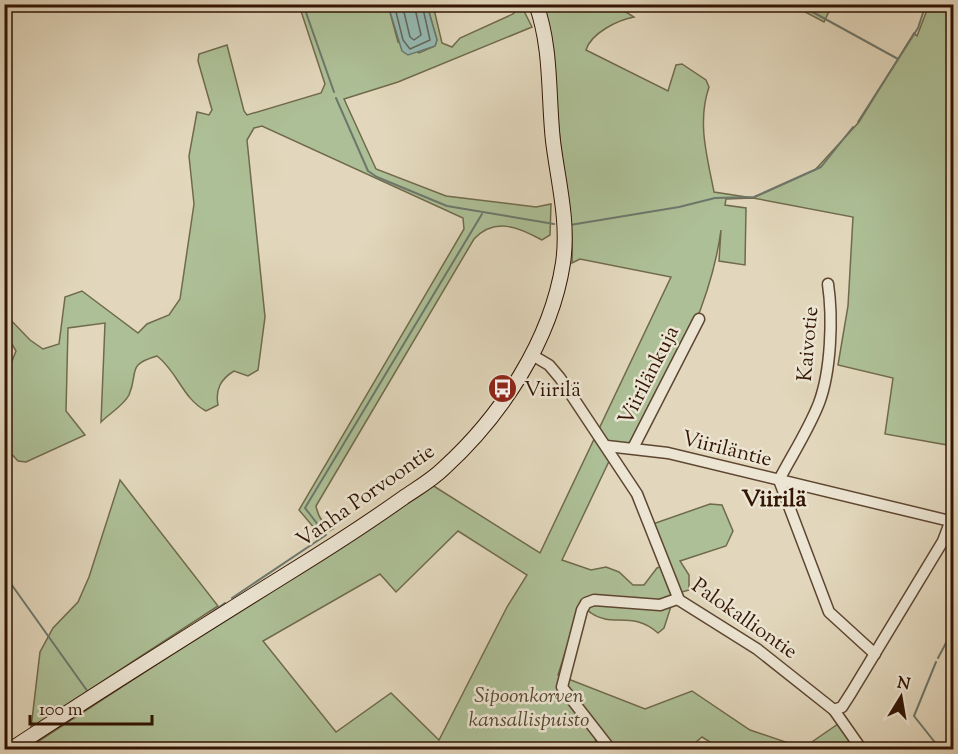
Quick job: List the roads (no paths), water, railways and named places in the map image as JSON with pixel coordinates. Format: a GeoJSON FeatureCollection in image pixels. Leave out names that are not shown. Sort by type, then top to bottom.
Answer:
{"type":"FeatureCollection","features":[{"type":"Feature","properties":{"kind":"street","name":"Vanha Porvoontie"},"geometry":{"type":"LineString","coordinates":[[10,750],[344,537],[443,470],[479,431],[532,355],[557,288],[565,242],[544,32],[536,4]]}},
{"type":"Feature","properties":{"kind":"street","name":"Kaivotie"},"geometry":{"type":"LineString","coordinates":[[779,480],[818,405],[825,385],[831,303],[828,284]]}},
{"type":"Feature","properties":{"kind":"street","name":"Viirilänkuja"},"geometry":{"type":"LineString","coordinates":[[633,448],[699,319]]}},
{"type":"Feature","properties":{"kind":"street"},"geometry":{"type":"LineString","coordinates":[[532,355],[549,365],[560,378],[607,446]]}},
{"type":"Feature","properties":{"kind":"street","name":"Viiriläntie"},"geometry":{"type":"LineString","coordinates":[[607,446],[668,453],[953,518]]}},
{"type":"Feature","properties":{"kind":"street","name":"Palokalliontie"},"geometry":{"type":"LineString","coordinates":[[607,446],[640,500],[677,599],[757,649],[834,710],[862,750]]}},
{"type":"Feature","properties":{"kind":"street"},"geometry":{"type":"LineString","coordinates":[[779,480],[829,612],[875,654]]}},
{"type":"Feature","properties":{"kind":"street"},"geometry":{"type":"LineString","coordinates":[[834,710],[842,707],[875,654],[943,542],[953,518]]}},
{"type":"Feature","properties":{"kind":"street"},"geometry":{"type":"LineString","coordinates":[[611,750],[562,687],[582,610],[586,603],[594,600],[660,604],[677,599]]}},
{"type":"Feature","properties":{"kind":"water"},"geometry":{"type":"Polygon","coordinates":[[[388,5],[427,5],[437,40],[435,46],[408,55],[402,51],[388,5]]]}},
{"type":"Feature","properties":{"kind":"waterway"},"geometry":{"type":"LineString","coordinates":[[303,4],[334,92]]}},
{"type":"Feature","properties":{"kind":"waterway"},"geometry":{"type":"LineString","coordinates":[[798,4],[898,59]]}},
{"type":"Feature","properties":{"kind":"waterway"},"geometry":{"type":"LineString","coordinates":[[858,122],[918,28],[926,4]]}},
{"type":"Feature","properties":{"kind":"waterway"},"geometry":{"type":"LineString","coordinates":[[336,98],[368,171],[377,177],[447,206],[554,224]]}},
{"type":"Feature","properties":{"kind":"waterway"},"geometry":{"type":"LineString","coordinates":[[570,225],[679,207],[715,198],[754,197],[821,167],[853,127]]}},
{"type":"Feature","properties":{"kind":"waterway"},"geometry":{"type":"LineString","coordinates":[[232,598],[326,535],[305,508],[482,214]]}},
{"type":"Feature","properties":{"kind":"waterway"},"geometry":{"type":"LineString","coordinates":[[4,574],[88,692]]}},
{"type":"Feature","properties":{"kind":"waterway"},"geometry":{"type":"LineString","coordinates":[[201,620],[225,603]]}},
{"type":"Feature","properties":{"kind":"waterway"},"geometry":{"type":"LineString","coordinates":[[938,658],[954,628]]}},
{"type":"Feature","properties":{"kind":"waterway"},"geometry":{"type":"LineString","coordinates":[[936,662],[914,716],[941,750]]}},
{"type":"Feature","properties":{"kind":"waterway"},"geometry":{"type":"LineString","coordinates":[[4,745],[12,740]]}},
{"type":"Feature","properties":{"kind":"place","name":"Viirilä"},"geometry":{"type":"Point","coordinates":[503,389]}},
{"type":"Feature","properties":{"kind":"district","name":"Viirilä"},"geometry":{"type":"Point","coordinates":[774,498]}},
{"type":"Feature","properties":{"kind":"park label","name":"Sipoonkorven kansallispuisto"},"geometry":{"type":"Point","coordinates":[529,707]}}]}
